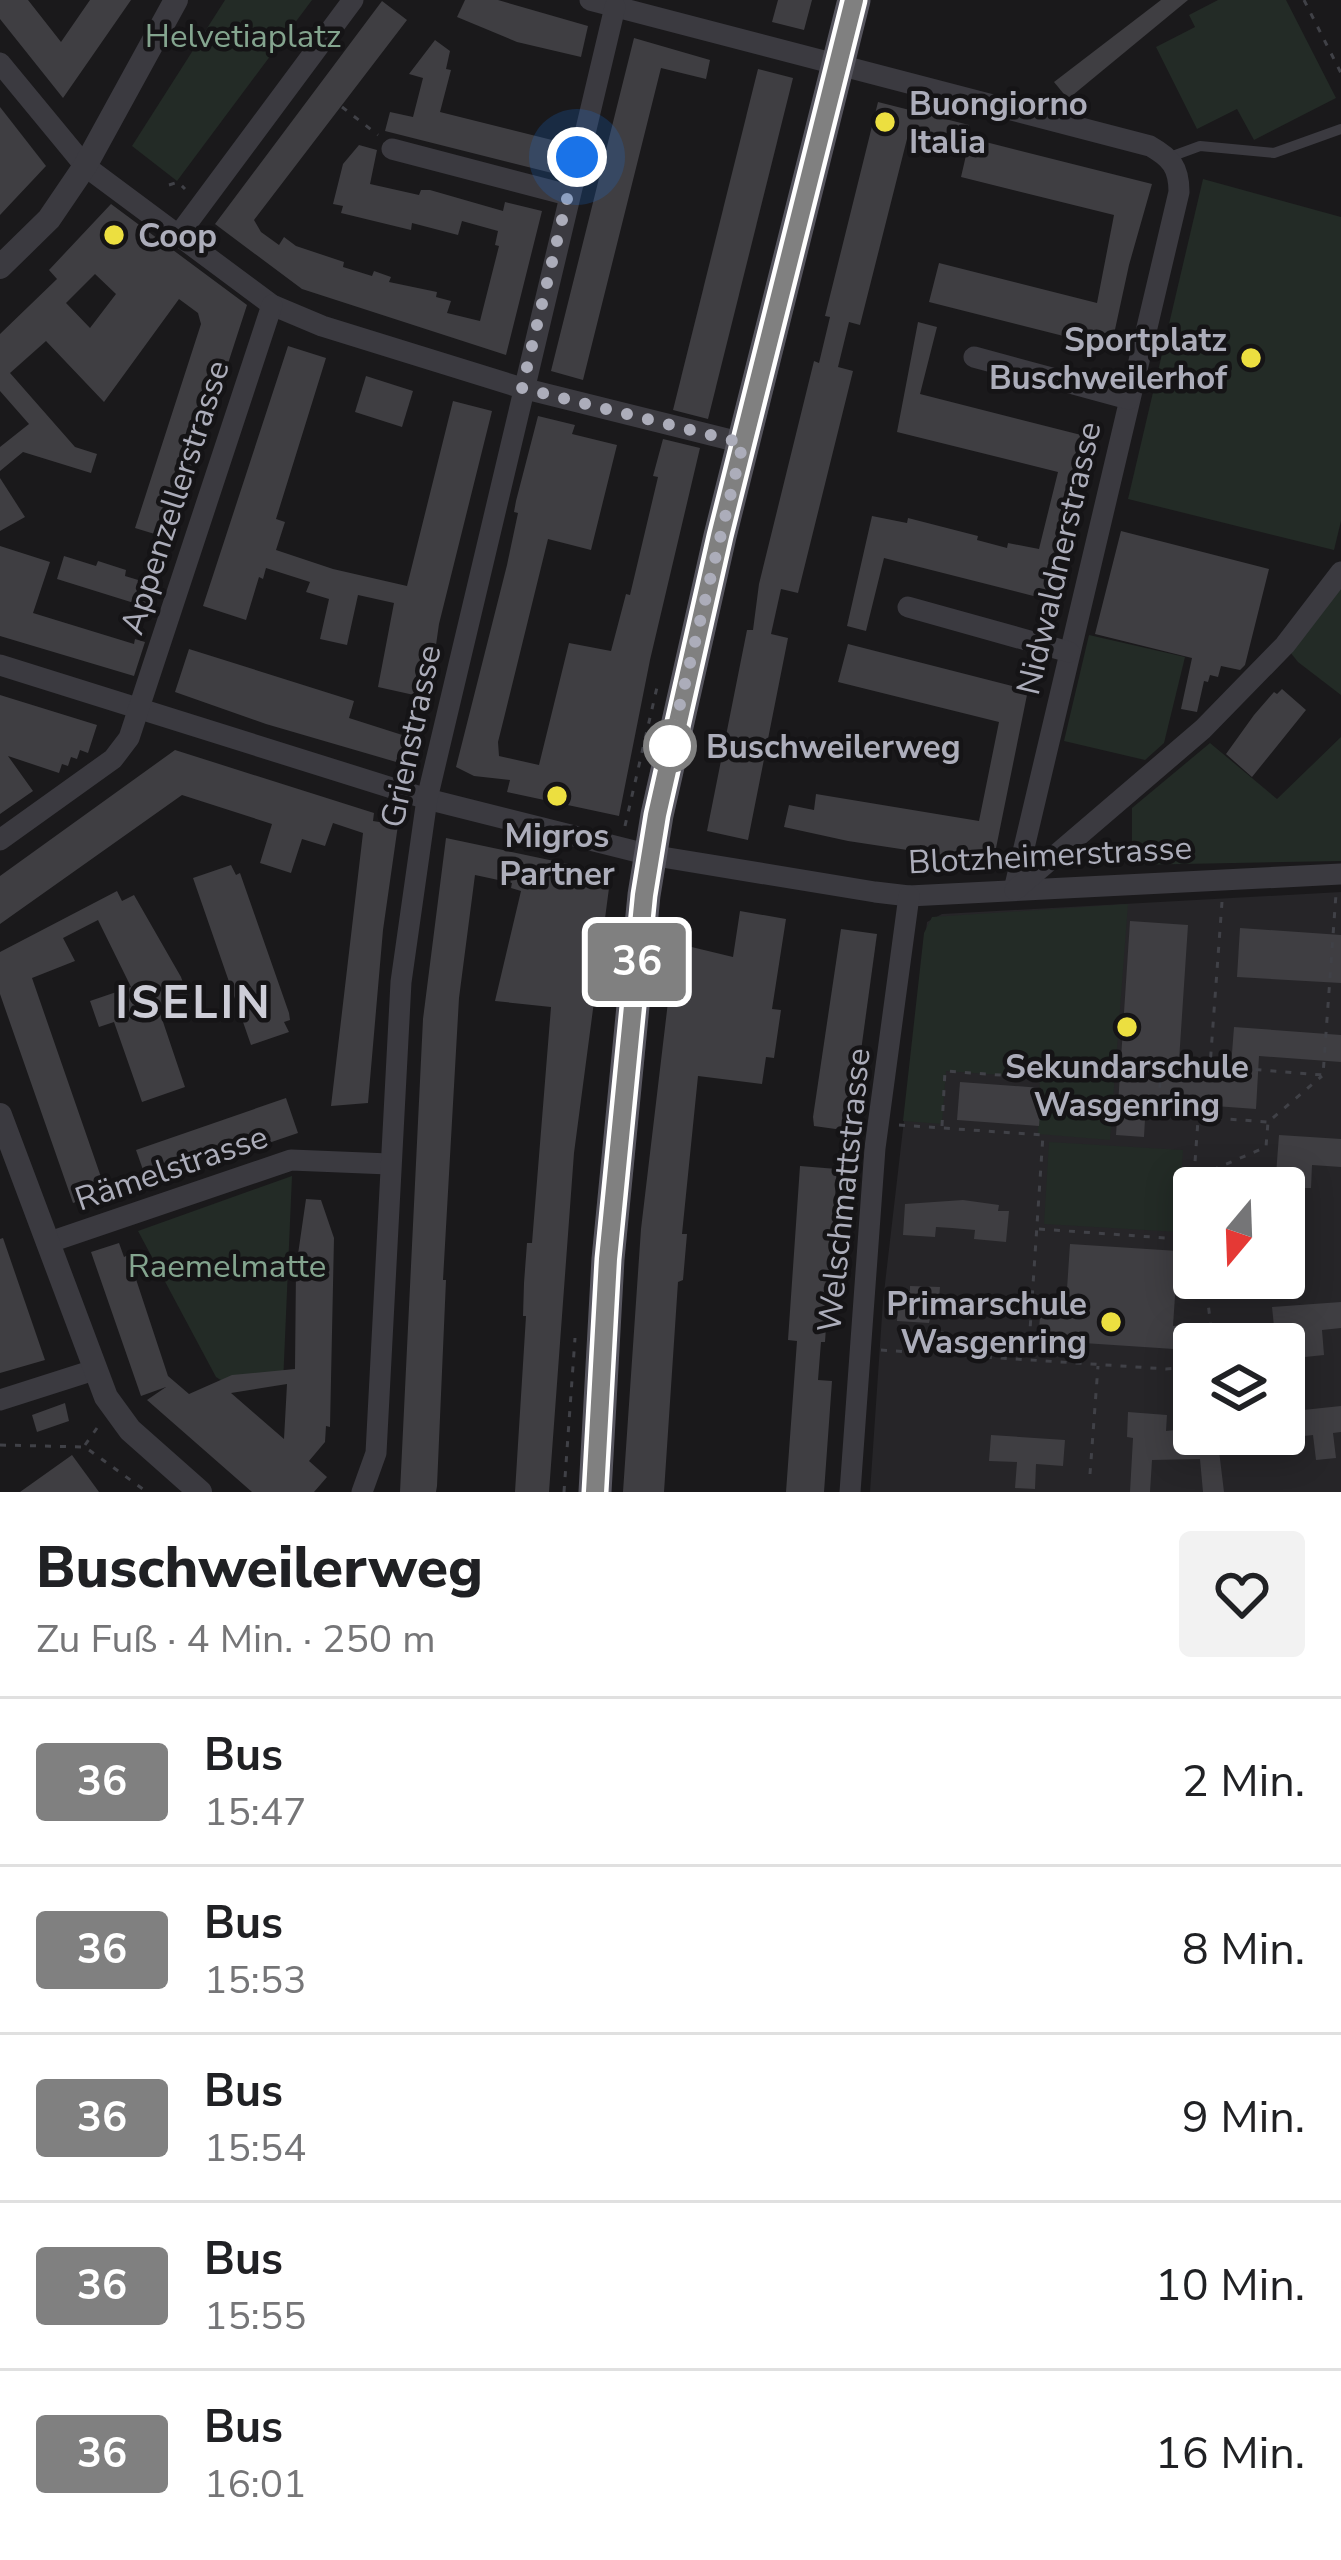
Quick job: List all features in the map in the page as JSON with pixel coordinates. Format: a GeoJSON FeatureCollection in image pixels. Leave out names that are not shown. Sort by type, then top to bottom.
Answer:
{"type":"FeatureCollection","features":[{"type":"Feature","properties":{"kind":"main road"},"geometry":{"type":"LineString","coordinates":[[595,1492],[608,1259],[650,855],[682,693],[854,0]]}},
{"type":"Feature","properties":{"kind":"street"},"geometry":{"type":"LineString","coordinates":[[0,267],[49,219],[86,166],[176,0]]}},
{"type":"Feature","properties":{"kind":"street"},"geometry":{"type":"LineString","coordinates":[[180,233],[352,0]]}},
{"type":"Feature","properties":{"kind":"street"},"geometry":{"type":"LineString","coordinates":[[590,0],[1150,146],[1170,157]]}},
{"type":"Feature","properties":{"kind":"street","name":"Grienstrasse"},"geometry":{"type":"LineString","coordinates":[[362,1492],[376,1453],[401,982],[427,799],[615,7]]}},
{"type":"Feature","properties":{"kind":"street"},"geometry":{"type":"LineString","coordinates":[[0,63],[86,166],[272,305],[322,326],[522,388],[743,443]]}},
{"type":"Feature","properties":{"kind":"street"},"geometry":{"type":"LineString","coordinates":[[392,149],[568,194]]}},
{"type":"Feature","properties":{"kind":"street","name":"Nidwaldnerstrasse"},"geometry":{"type":"LineString","coordinates":[[1015,890],[1179,192],[1179,176],[1170,157]]}},
{"type":"Feature","properties":{"kind":"street","name":"Appenzellerstrasse"},"geometry":{"type":"LineString","coordinates":[[0,840],[113,759],[129,738],[272,305]]}},
{"type":"Feature","properties":{"kind":"street"},"geometry":{"type":"LineString","coordinates":[[974,358],[1129,399]]}},
{"type":"Feature","properties":{"kind":"street"},"geometry":{"type":"LineString","coordinates":[[1015,890],[1203,729],[1285,645],[1341,572]]}},
{"type":"Feature","properties":{"kind":"street"},"geometry":{"type":"LineString","coordinates":[[908,607],[1069,652]]}},
{"type":"Feature","properties":{"kind":"street","name":"Blotzheimerstrasse"},"geometry":{"type":"LineString","coordinates":[[0,665],[427,799],[650,855],[909,896],[1339,874]]}},
{"type":"Feature","properties":{"kind":"street","name":"Welschmattstrasse"},"geometry":{"type":"LineString","coordinates":[[850,1492],[879,1123],[909,896]]}},
{"type":"Feature","properties":{"kind":"street"},"geometry":{"type":"LineString","coordinates":[[0,1115],[94,1370],[114,1411],[200,1492]]}},
{"type":"Feature","properties":{"kind":"street","name":"Rämelstrasse"},"geometry":{"type":"LineString","coordinates":[[47,1243],[291,1160],[389,1164]]}},
{"type":"Feature","properties":{"kind":"street"},"geometry":{"type":"LineString","coordinates":[[0,1400],[94,1370]]}},
{"type":"Feature","properties":{"kind":"lane"},"geometry":{"type":"LineString","coordinates":[[1170,157],[1200,146],[1274,153],[1341,129]]}},
{"type":"Feature","properties":{"kind":"path"},"geometry":{"type":"LineString","coordinates":[[1304,0],[1341,73]]}},
{"type":"Feature","properties":{"kind":"path"},"geometry":{"type":"LineString","coordinates":[[341,107],[369,128]]}},
{"type":"Feature","properties":{"kind":"path"},"geometry":{"type":"LineString","coordinates":[[169,185],[178,182],[185,187],[184,197]]}},
{"type":"Feature","properties":{"kind":"path"},"geometry":{"type":"LineString","coordinates":[[1323,1075],[1210,1066],[1161,1070],[1158,1114],[1268,1122],[1323,1075],[1339,874]]}},
{"type":"Feature","properties":{"kind":"path"},"geometry":{"type":"LineString","coordinates":[[1210,1066],[1223,879]]}},
{"type":"Feature","properties":{"kind":"path"},"geometry":{"type":"LineString","coordinates":[[941,1128],[946,1071],[1041,1078]]}},
{"type":"Feature","properties":{"kind":"path"},"geometry":{"type":"LineString","coordinates":[[1195,1167],[1198,1117]]}},
{"type":"Feature","properties":{"kind":"path"},"geometry":{"type":"LineString","coordinates":[[1220,1167],[1266,1147],[1268,1122]]}},
{"type":"Feature","properties":{"kind":"path"},"geometry":{"type":"LineString","coordinates":[[879,1123],[1043,1135],[1028,1360]]}},
{"type":"Feature","properties":{"kind":"path"},"geometry":{"type":"LineString","coordinates":[[1037,1229],[1173,1239]]}},
{"type":"Feature","properties":{"kind":"path"},"geometry":{"type":"LineString","coordinates":[[941,1354],[943,1326]]}},
{"type":"Feature","properties":{"kind":"path"},"geometry":{"type":"LineString","coordinates":[[861,1348],[1173,1368]]}},
{"type":"Feature","properties":{"kind":"path"},"geometry":{"type":"LineString","coordinates":[[1090,1474],[1099,1365]]}},
{"type":"Feature","properties":{"kind":"path"},"geometry":{"type":"LineString","coordinates":[[85,1447],[101,1421],[114,1411]]}},
{"type":"Feature","properties":{"kind":"path"},"geometry":{"type":"LineString","coordinates":[[0,1445],[85,1447],[147,1492]]}},
{"type":"Feature","properties":{"kind":"shaded area"},"geometry":{"type":"Polygon","coordinates":[[[1341,892],[1341,1492],[870,1492],[883,1301],[927,922],[942,914],[1341,892]]]}},
{"type":"Feature","properties":{"kind":"green space","name":"Helvetiaplatz"},"geometry":{"type":"Polygon","coordinates":[[[225,0],[312,0],[177,181],[132,146],[225,0]]]}},
{"type":"Feature","properties":{"kind":"green space"},"geometry":{"type":"Polygon","coordinates":[[[1218,0],[1286,0],[1336,98],[1254,140],[1237,109],[1197,129],[1156,47],[1195,27],[1189,15],[1218,0]]]}},
{"type":"Feature","properties":{"kind":"green space","name":"Sportplatz Buschweilerhof"},"geometry":{"type":"Polygon","coordinates":[[[1203,179],[1341,217],[1341,521],[1334,550],[1128,499],[1203,179]]]}},
{"type":"Feature","properties":{"kind":"green space"},"geometry":{"type":"Polygon","coordinates":[[[1341,587],[1341,695],[1290,652],[1341,587]]]}},
{"type":"Feature","properties":{"kind":"green space"},"geometry":{"type":"Polygon","coordinates":[[[1089,635],[1185,657],[1164,743],[1145,760],[1064,741],[1089,635]]]}},
{"type":"Feature","properties":{"kind":"green space"},"geometry":{"type":"Polygon","coordinates":[[[1341,737],[1341,861],[1132,865],[1132,808],[1210,743],[1277,799],[1341,737]]]}},
{"type":"Feature","properties":{"kind":"green space"},"geometry":{"type":"Polygon","coordinates":[[[1128,904],[1110,1140],[1038,1134],[1040,1078],[946,1071],[942,1124],[903,1121],[924,933],[932,917],[1128,904]]]}},
{"type":"Feature","properties":{"kind":"green space"},"geometry":{"type":"Polygon","coordinates":[[[1049,1142],[1183,1150],[1182,1167],[1173,1167],[1173,1232],[1044,1224],[1049,1142]]]}},
{"type":"Feature","properties":{"kind":"green space","name":"Raemelmatte"},"geometry":{"type":"Polygon","coordinates":[[[292,1176],[283,1384],[238,1391],[216,1377],[138,1231],[292,1176]]]}},
{"type":"Feature","properties":{"kind":"building"},"geometry":{"type":"Polygon","coordinates":[[[0,0],[28,0],[61,42],[90,0],[131,0],[63,98],[0,19],[0,0]]]}},
{"type":"Feature","properties":{"kind":"building"},"geometry":{"type":"Polygon","coordinates":[[[465,0],[498,0],[588,26],[581,57],[517,42],[457,17],[465,0]]]}},
{"type":"Feature","properties":{"kind":"building"},"geometry":{"type":"Polygon","coordinates":[[[778,0],[812,0],[804,30],[772,22],[778,0]]]}},
{"type":"Feature","properties":{"kind":"building"},"geometry":{"type":"Polygon","coordinates":[[[1161,0],[1188,0],[1068,99],[1054,82],[1161,0]]]}},
{"type":"Feature","properties":{"kind":"building"},"geometry":{"type":"Polygon","coordinates":[[[382,1],[407,20],[254,220],[279,245],[284,237],[296,246],[344,262],[343,267],[372,276],[374,271],[391,277],[389,282],[437,292],[436,297],[451,301],[447,313],[480,321],[499,246],[495,245],[498,231],[462,221],[458,235],[412,223],[411,230],[341,213],[343,206],[333,204],[343,164],[359,145],[377,150],[370,184],[419,195],[421,190],[430,190],[503,211],[505,202],[542,211],[506,355],[302,289],[215,224],[382,1]]]}},
{"type":"Feature","properties":{"kind":"building"},"geometry":{"type":"Polygon","coordinates":[[[634,38],[710,60],[706,79],[661,68],[583,380],[551,371],[634,38]]]}},
{"type":"Feature","properties":{"kind":"building"},"geometry":{"type":"Polygon","coordinates":[[[435,40],[450,51],[446,69],[451,70],[440,112],[560,142],[552,173],[385,131],[390,112],[413,117],[423,78],[409,74],[435,40]]]}},
{"type":"Feature","properties":{"kind":"building"},"geometry":{"type":"Polygon","coordinates":[[[758,69],[793,78],[708,419],[673,410],[758,69]]]}},
{"type":"Feature","properties":{"kind":"building"},"geometry":{"type":"Polygon","coordinates":[[[878,102],[969,125],[963,150],[944,145],[945,139],[909,131],[860,325],[849,322],[838,367],[853,371],[798,593],[781,589],[771,634],[788,638],[748,840],[707,831],[747,630],[753,630],[759,584],[814,361],[819,363],[830,317],[825,316],[878,102]]]}},
{"type":"Feature","properties":{"kind":"building"},"geometry":{"type":"Polygon","coordinates":[[[0,107],[46,166],[0,215],[0,107]]]}},
{"type":"Feature","properties":{"kind":"building"},"geometry":{"type":"Polygon","coordinates":[[[970,138],[1152,184],[1111,348],[929,302],[939,263],[1097,303],[1114,215],[961,177],[970,138]]]}},
{"type":"Feature","properties":{"kind":"building"},"geometry":{"type":"Polygon","coordinates":[[[111,204],[247,305],[171,539],[135,528],[201,324],[198,313],[179,299],[104,402],[46,341],[10,373],[75,447],[97,454],[91,473],[23,452],[0,471],[0,447],[29,424],[0,391],[0,334],[57,279],[49,270],[111,204]],[[95,274],[66,303],[90,328],[116,294],[95,274]]]}},
{"type":"Feature","properties":{"kind":"building"},"geometry":{"type":"Polygon","coordinates":[[[918,322],[937,327],[920,394],[1089,437],[1049,600],[884,558],[866,631],[847,626],[872,516],[907,523],[908,518],[1007,548],[1008,543],[1039,549],[1058,472],[897,432],[918,322]]]}},
{"type":"Feature","properties":{"kind":"building"},"geometry":{"type":"Polygon","coordinates":[[[288,346],[326,358],[276,519],[285,522],[276,550],[333,569],[407,586],[453,401],[492,411],[439,624],[430,687],[425,687],[423,697],[378,687],[394,603],[358,595],[347,645],[320,639],[329,599],[306,592],[310,582],[266,568],[246,620],[203,606],[288,346]]]}},
{"type":"Feature","properties":{"kind":"building"},"geometry":{"type":"Polygon","coordinates":[[[366,376],[413,391],[402,427],[355,412],[366,376]]]}},
{"type":"Feature","properties":{"kind":"building"},"geometry":{"type":"Polygon","coordinates":[[[538,416],[575,425],[572,434],[617,445],[591,550],[548,539],[498,742],[499,756],[539,765],[569,643],[611,651],[626,594],[630,595],[663,439],[700,448],[619,816],[507,792],[510,780],[474,776],[456,767],[507,565],[518,513],[514,512],[516,501],[538,416]]]}},
{"type":"Feature","properties":{"kind":"building"},"geometry":{"type":"Polygon","coordinates":[[[0,478],[25,517],[0,531],[0,478]]]}},
{"type":"Feature","properties":{"kind":"building"},"geometry":{"type":"Polygon","coordinates":[[[1121,531],[1269,569],[1245,665],[1240,670],[1221,666],[1218,677],[1210,675],[1204,681],[1197,712],[1181,709],[1192,658],[1095,634],[1121,531]]]}},
{"type":"Feature","properties":{"kind":"building"},"geometry":{"type":"Polygon","coordinates":[[[0,546],[50,562],[33,613],[134,644],[135,639],[145,642],[134,676],[0,636],[0,546]]]}},
{"type":"Feature","properties":{"kind":"building"},"geometry":{"type":"Polygon","coordinates":[[[64,556],[96,566],[98,561],[158,586],[150,608],[57,579],[64,556]]]}},
{"type":"Feature","properties":{"kind":"building"},"geometry":{"type":"Polygon","coordinates":[[[848,644],[1028,690],[993,863],[784,827],[789,805],[814,810],[816,794],[979,821],[999,722],[838,682],[848,644]]]}},
{"type":"Feature","properties":{"kind":"building"},"geometry":{"type":"Polygon","coordinates":[[[189,649],[354,701],[349,718],[418,740],[410,766],[175,692],[189,649]]]}},
{"type":"Feature","properties":{"kind":"building"},"geometry":{"type":"Polygon","coordinates":[[[1282,689],[1306,710],[1252,777],[1226,754],[1254,715],[1282,689]]]}},
{"type":"Feature","properties":{"kind":"building"},"geometry":{"type":"Polygon","coordinates":[[[0,695],[97,725],[88,753],[80,750],[68,766],[62,764],[59,773],[8,756],[33,791],[0,814],[0,695]]]}},
{"type":"Feature","properties":{"kind":"building"},"geometry":{"type":"Polygon","coordinates":[[[175,750],[374,813],[373,821],[398,825],[383,930],[368,1103],[331,1106],[363,833],[333,823],[325,846],[302,839],[291,873],[260,863],[272,824],[182,795],[0,924],[0,876],[175,750]]]}},
{"type":"Feature","properties":{"kind":"building"},"geometry":{"type":"Polygon","coordinates":[[[446,838],[611,873],[574,1153],[549,1492],[515,1492],[524,1283],[527,1243],[532,1243],[551,1007],[495,1001],[521,891],[511,888],[512,883],[475,875],[459,998],[437,1486],[436,1492],[400,1492],[423,1019],[446,838]]]}},
{"type":"Feature","properties":{"kind":"building"},"geometry":{"type":"Polygon","coordinates":[[[231,865],[236,875],[240,873],[290,1020],[284,1022],[289,1032],[251,1045],[193,878],[231,865]]]}},
{"type":"Feature","properties":{"kind":"building"},"geometry":{"type":"Polygon","coordinates":[[[117,891],[122,901],[134,895],[188,997],[158,1007],[185,1087],[142,1102],[114,1022],[99,1027],[90,1001],[131,987],[98,920],[63,938],[75,961],[32,978],[101,1177],[96,1179],[101,1193],[73,1203],[0,994],[0,952],[117,891]]]}},
{"type":"Feature","properties":{"kind":"building"},"geometry":{"type":"Polygon","coordinates":[[[740,911],[786,919],[772,1009],[781,1010],[774,1058],[766,1057],[762,1084],[698,1076],[664,1492],[623,1492],[641,1229],[675,943],[733,957],[740,911]]]}},
{"type":"Feature","properties":{"kind":"building"},"geometry":{"type":"Polygon","coordinates":[[[1130,921],[1188,925],[1178,1076],[1230,1079],[1234,1027],[1341,1035],[1341,1062],[1259,1056],[1256,1109],[1146,1101],[1144,1137],[1116,1135],[1130,921]]]}},
{"type":"Feature","properties":{"kind":"building"},"geometry":{"type":"Polygon","coordinates":[[[1240,928],[1341,935],[1341,983],[1237,977],[1240,928]]]}},
{"type":"Feature","properties":{"kind":"building"},"geometry":{"type":"Polygon","coordinates":[[[841,929],[877,934],[850,1131],[814,1126],[813,1117],[841,929]]]}},
{"type":"Feature","properties":{"kind":"building"},"geometry":{"type":"Polygon","coordinates":[[[960,1082],[1042,1088],[1039,1126],[957,1120],[960,1082]]]}},
{"type":"Feature","properties":{"kind":"building"},"geometry":{"type":"Polygon","coordinates":[[[286,1098],[298,1133],[148,1184],[136,1150],[286,1098]]]}},
{"type":"Feature","properties":{"kind":"building"},"geometry":{"type":"Polygon","coordinates":[[[1279,1135],[1341,1139],[1341,1167],[1312,1165],[1311,1188],[1305,1188],[1305,1167],[1277,1167],[1279,1135]]]}},
{"type":"Feature","properties":{"kind":"building"},"geometry":{"type":"Polygon","coordinates":[[[800,1166],[837,1169],[818,1380],[832,1381],[824,1492],[786,1492],[797,1341],[788,1340],[800,1166]]]}},
{"type":"Feature","properties":{"kind":"building"},"geometry":{"type":"Polygon","coordinates":[[[306,1199],[321,1200],[334,1238],[330,1427],[326,1426],[325,1442],[309,1461],[327,1477],[314,1492],[252,1492],[147,1400],[166,1387],[141,1396],[91,1252],[119,1243],[124,1257],[128,1255],[168,1376],[189,1394],[232,1375],[295,1369],[296,1268],[306,1199]],[[287,1384],[231,1393],[284,1439],[287,1384]]]}},
{"type":"Feature","properties":{"kind":"building"},"geometry":{"type":"Polygon","coordinates":[[[963,1200],[1009,1211],[1006,1242],[974,1239],[975,1230],[952,1228],[936,1227],[935,1237],[903,1235],[905,1204],[963,1200]]]}},
{"type":"Feature","properties":{"kind":"building"},"geometry":{"type":"Polygon","coordinates":[[[0,1239],[45,1360],[0,1373],[0,1239]]]}},
{"type":"Feature","properties":{"kind":"building"},"geometry":{"type":"Polygon","coordinates":[[[1070,1244],[1173,1251],[1173,1349],[1038,1340],[1040,1317],[1065,1319],[1070,1244]]]}},
{"type":"Feature","properties":{"kind":"building"},"geometry":{"type":"Polygon","coordinates":[[[910,1286],[940,1287],[938,1314],[931,1314],[929,1323],[897,1321],[899,1291],[910,1291],[910,1286]]]}},
{"type":"Feature","properties":{"kind":"building"},"geometry":{"type":"Polygon","coordinates":[[[1341,1302],[1341,1328],[1322,1330],[1324,1355],[1305,1357],[1305,1323],[1274,1323],[1272,1307],[1341,1302]]]}},
{"type":"Feature","properties":{"kind":"building"},"geometry":{"type":"Polygon","coordinates":[[[65,1403],[69,1421],[37,1432],[32,1415],[65,1403]]]}},
{"type":"Feature","properties":{"kind":"building"},"geometry":{"type":"Polygon","coordinates":[[[1341,1406],[1341,1432],[1333,1433],[1336,1458],[1316,1460],[1313,1435],[1305,1436],[1305,1410],[1341,1406]]]}},
{"type":"Feature","properties":{"kind":"building"},"geometry":{"type":"Polygon","coordinates":[[[1128,1412],[1167,1415],[1166,1431],[1173,1430],[1173,1455],[1220,1455],[1224,1492],[1203,1492],[1200,1459],[1152,1460],[1150,1492],[1130,1492],[1133,1438],[1127,1437],[1128,1412]]]}},
{"type":"Feature","properties":{"kind":"building"},"geometry":{"type":"Polygon","coordinates":[[[991,1435],[1065,1440],[1063,1466],[1036,1464],[1035,1489],[1015,1488],[1017,1462],[989,1461],[991,1435]]]}},
{"type":"Feature","properties":{"kind":"building"},"geometry":{"type":"Polygon","coordinates":[[[72,1455],[99,1492],[20,1492],[72,1455]]]}},
{"type":"Feature","properties":{"kind":"bus line","name":"36"},"geometry":{"type":"LineString","coordinates":[[595,1492],[608,1259],[644,895],[657,815],[682,693],[854,0]]}},
{"type":"Feature","properties":{"kind":"place","name":"Buongiorno Italia"},"geometry":{"type":"Point","coordinates":[885,122]}},
{"type":"Feature","properties":{"kind":"place","name":"Coop"},"geometry":{"type":"Point","coordinates":[114,235]}},
{"type":"Feature","properties":{"kind":"place","name":"Sportplatz Buschweilerhof"},"geometry":{"type":"Point","coordinates":[1251,358]}},
{"type":"Feature","properties":{"kind":"place","name":"Buschweilerweg"},"geometry":{"type":"Point","coordinates":[670,746]}},
{"type":"Feature","properties":{"kind":"place","name":"Migros Partner"},"geometry":{"type":"Point","coordinates":[557,796]}},
{"type":"Feature","properties":{"kind":"place","name":"Sekundarschule Wasgenring"},"geometry":{"type":"Point","coordinates":[1127,1027]}},
{"type":"Feature","properties":{"kind":"place","name":"Primarschule Wasgenring"},"geometry":{"type":"Point","coordinates":[1111,1322]}},
{"type":"Feature","properties":{"kind":"district","name":"ISELIN"},"geometry":{"type":"Point","coordinates":[194,1002]}},
{"type":"Feature","properties":{"kind":"route"},"geometry":{"type":"LineString","coordinates":[[577,157],[522,388],[743,443],[670,746]]}}]}
